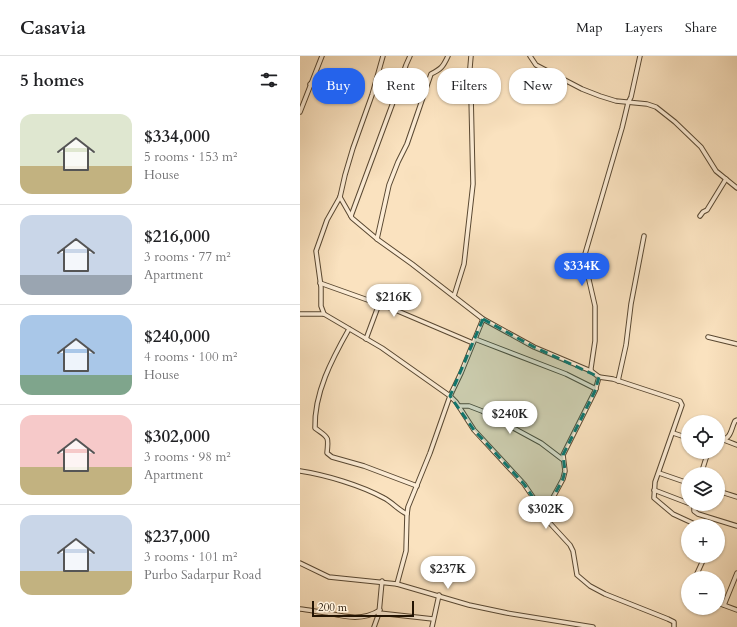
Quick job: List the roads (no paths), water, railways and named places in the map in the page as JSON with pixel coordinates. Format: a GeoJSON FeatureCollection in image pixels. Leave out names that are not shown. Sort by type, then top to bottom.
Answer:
{"type":"FeatureCollection","features":[{"type":"Feature","properties":{"kind":"street"},"geometry":{"type":"LineString","coordinates":[[300,112],[322,56]]}},
{"type":"Feature","properties":{"kind":"street"},"geometry":{"type":"LineString","coordinates":[[324,314],[321,306],[316,251],[327,220],[340,197],[347,168],[372,95],[383,56]]}},
{"type":"Feature","properties":{"kind":"street"},"geometry":{"type":"LineString","coordinates":[[351,216],[410,56]]}},
{"type":"Feature","properties":{"kind":"street"},"geometry":{"type":"LineString","coordinates":[[377,239],[389,185],[407,144],[430,74],[438,72],[443,68],[448,56]]}},
{"type":"Feature","properties":{"kind":"street"},"geometry":{"type":"LineString","coordinates":[[454,296],[464,264],[473,184],[471,95],[469,79],[471,56]]}},
{"type":"Feature","properties":{"kind":"street"},"geometry":{"type":"LineString","coordinates":[[530,56],[536,65],[582,89],[600,96],[628,103],[646,104],[656,107],[675,122],[701,147],[716,171],[737,188]]}},
{"type":"Feature","properties":{"kind":"street"},"geometry":{"type":"LineString","coordinates":[[591,371],[595,341],[595,306],[587,273],[585,254],[631,97],[640,56]]}},
{"type":"Feature","properties":{"kind":"street"},"geometry":{"type":"LineString","coordinates":[[700,216],[711,205],[726,179]]}},
{"type":"Feature","properties":{"kind":"street"},"geometry":{"type":"LineString","coordinates":[[340,197],[352,218],[377,239],[483,319],[534,347],[591,371],[599,377],[618,381],[680,401],[682,405],[659,473],[654,490],[654,498],[673,514],[684,519]]}},
{"type":"Feature","properties":{"kind":"street"},"geometry":{"type":"LineString","coordinates":[[618,381],[626,345],[631,304],[644,236]]}},
{"type":"Feature","properties":{"kind":"street"},"geometry":{"type":"LineString","coordinates":[[320,283],[566,374],[596,389]]}},
{"type":"Feature","properties":{"kind":"street"},"geometry":{"type":"LineString","coordinates":[[366,339],[379,304]]}},
{"type":"Feature","properties":{"kind":"street"},"geometry":{"type":"LineString","coordinates":[[300,314],[324,314],[382,348],[450,396],[459,406],[474,430],[524,484],[547,520],[570,545],[573,551],[577,575],[590,586],[605,594],[674,622],[674,627]]}},
{"type":"Feature","properties":{"kind":"street"},"geometry":{"type":"LineString","coordinates":[[397,584],[406,551],[406,514],[450,396],[483,319]]}},
{"type":"Feature","properties":{"kind":"street"},"geometry":{"type":"LineString","coordinates":[[349,330],[326,373],[317,408],[315,428],[324,433],[328,438],[327,453],[332,457],[369,468],[416,486]]}},
{"type":"Feature","properties":{"kind":"street"},"geometry":{"type":"LineString","coordinates":[[708,337],[737,344]]}},
{"type":"Feature","properties":{"kind":"street"},"geometry":{"type":"LineString","coordinates":[[544,514],[565,471],[562,459],[563,455],[596,389],[599,377]]}},
{"type":"Feature","properties":{"kind":"street"},"geometry":{"type":"LineString","coordinates":[[459,406],[469,406],[482,411],[541,443],[562,459]]}},
{"type":"Feature","properties":{"kind":"street"},"geometry":{"type":"LineString","coordinates":[[725,440],[728,438],[735,420],[737,420]]}},
{"type":"Feature","properties":{"kind":"street"},"geometry":{"type":"LineString","coordinates":[[672,433],[681,436]]}},
{"type":"Feature","properties":{"kind":"street"},"geometry":{"type":"LineString","coordinates":[[725,440],[737,445]]}},
{"type":"Feature","properties":{"kind":"street"},"geometry":{"type":"LineString","coordinates":[[300,471],[315,473],[364,489],[383,497],[406,514]]}},
{"type":"Feature","properties":{"kind":"street"},"geometry":{"type":"LineString","coordinates":[[659,473],[681,481]]}},
{"type":"Feature","properties":{"kind":"street"},"geometry":{"type":"LineString","coordinates":[[654,490],[681,500]]}},
{"type":"Feature","properties":{"kind":"street"},"geometry":{"type":"LineString","coordinates":[[725,493],[737,497]]}},
{"type":"Feature","properties":{"kind":"street"},"geometry":{"type":"LineString","coordinates":[[694,511],[698,514],[737,526]]}},
{"type":"Feature","properties":{"kind":"street"},"geometry":{"type":"LineString","coordinates":[[300,563],[329,577],[397,584],[469,605],[507,614],[593,627]]}},
{"type":"Feature","properties":{"kind":"street"},"geometry":{"type":"LineString","coordinates":[[725,603],[737,573]]}},
{"type":"Feature","properties":{"kind":"street"},"geometry":{"type":"LineString","coordinates":[[374,627],[380,611],[382,582]]}},
{"type":"Feature","properties":{"kind":"street"},"geometry":{"type":"LineString","coordinates":[[432,627],[439,595]]}},
{"type":"Feature","properties":{"kind":"street"},"geometry":{"type":"LineString","coordinates":[[725,605],[737,610]]}},
{"type":"Feature","properties":{"kind":"street"},"geometry":{"type":"LineString","coordinates":[[300,609],[348,617],[363,617],[380,611],[433,618]]}}]}
